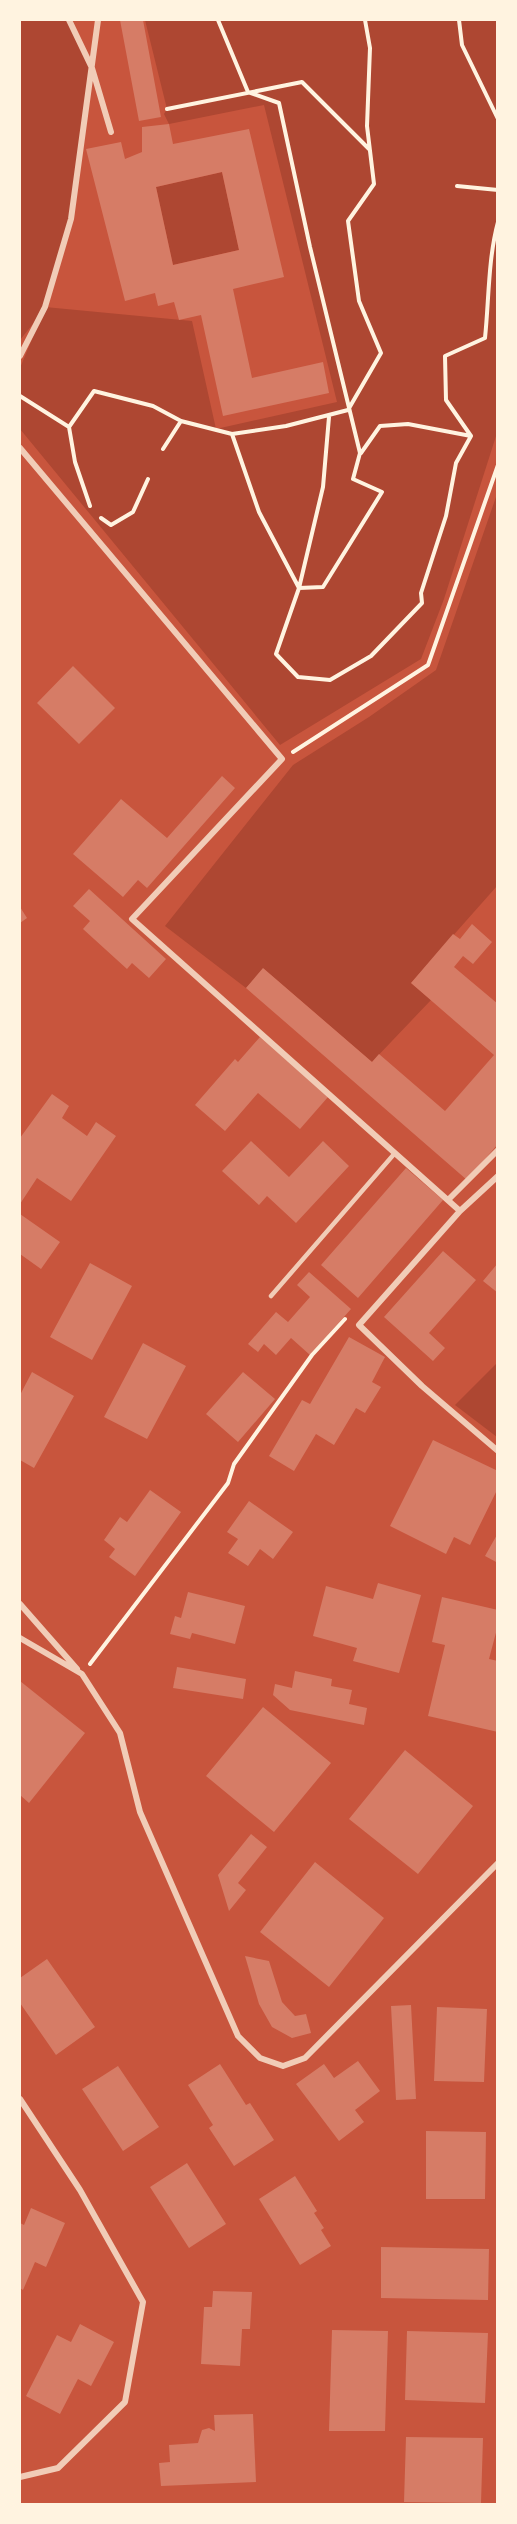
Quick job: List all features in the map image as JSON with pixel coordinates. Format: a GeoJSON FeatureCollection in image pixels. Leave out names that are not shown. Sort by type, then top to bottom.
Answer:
{"type":"FeatureCollection","features":[{"type":"Feature","properties":{"kind":"street"},"geometry":{"type":"LineString","coordinates":[[69,20],[92,68],[111,132]]}},
{"type":"Feature","properties":{"kind":"street"},"geometry":{"type":"LineString","coordinates":[[20,356],[45,307],[71,219],[98,20]]}},
{"type":"Feature","properties":{"kind":"street"},"geometry":{"type":"LineString","coordinates":[[20,448],[282,759],[132,919],[460,1211]]}},
{"type":"Feature","properties":{"kind":"street"},"geometry":{"type":"LineString","coordinates":[[448,1200],[498,1150]]}},
{"type":"Feature","properties":{"kind":"street"},"geometry":{"type":"LineString","coordinates":[[498,1176],[460,1211],[359,1325],[422,1386],[498,1451]]}},
{"type":"Feature","properties":{"kind":"street"},"geometry":{"type":"LineString","coordinates":[[20,1604],[82,1674],[120,1733],[140,1812],[238,2036],[260,2058],[283,2066],[305,2058],[498,1863]]}},
{"type":"Feature","properties":{"kind":"street"},"geometry":{"type":"LineString","coordinates":[[20,1638],[82,1674]]}},
{"type":"Feature","properties":{"kind":"street"},"geometry":{"type":"LineString","coordinates":[[20,2099],[80,2190],[143,2302],[125,2402],[58,2468],[20,2476]]}},
{"type":"Feature","properties":{"kind":"lane"},"geometry":{"type":"LineString","coordinates":[[271,1296],[395,1152]]}},
{"type":"Feature","properties":{"kind":"path"},"geometry":{"type":"LineString","coordinates":[[218,20],[235,54],[248,92]]}},
{"type":"Feature","properties":{"kind":"path"},"geometry":{"type":"LineString","coordinates":[[148,479],[133,512],[111,525],[92,511],[75,462],[69,428],[94,391],[153,406],[181,421],[232,434],[286,426],[329,417],[348,410],[381,353],[360,301],[348,221],[374,184],[367,126],[370,48],[365,20]]}},
{"type":"Feature","properties":{"kind":"path"},"geometry":{"type":"LineString","coordinates":[[459,20],[462,45],[498,118]]}},
{"type":"Feature","properties":{"kind":"path"},"geometry":{"type":"LineString","coordinates":[[167,109],[302,82],[370,150]]}},
{"type":"Feature","properties":{"kind":"path"},"geometry":{"type":"LineString","coordinates":[[248,92],[279,103],[348,410],[360,453]]}},
{"type":"Feature","properties":{"kind":"path"},"geometry":{"type":"LineString","coordinates":[[458,186],[498,189]]}},
{"type":"Feature","properties":{"kind":"path"},"geometry":{"type":"LineString","coordinates":[[471,436],[446,400],[445,356],[485,338],[491,286],[492,243],[498,222]]}},
{"type":"Feature","properties":{"kind":"path"},"geometry":{"type":"LineString","coordinates":[[20,396],[69,428]]}},
{"type":"Feature","properties":{"kind":"path"},"geometry":{"type":"LineString","coordinates":[[329,417],[324,487],[299,588],[276,654],[298,677],[330,680],[370,656],[422,603],[421,593],[446,516],[456,463],[471,436]]}},
{"type":"Feature","properties":{"kind":"path"},"geometry":{"type":"LineString","coordinates":[[163,449],[181,421]]}},
{"type":"Feature","properties":{"kind":"path"},"geometry":{"type":"LineString","coordinates":[[299,588],[323,587],[382,492],[353,478],[360,453],[380,426],[408,424],[471,436]]}},
{"type":"Feature","properties":{"kind":"path"},"geometry":{"type":"LineString","coordinates":[[232,434],[259,512],[299,588]]}},
{"type":"Feature","properties":{"kind":"path"},"geometry":{"type":"LineString","coordinates":[[282,759],[428,665],[498,465]]}},
{"type":"Feature","properties":{"kind":"path"},"geometry":{"type":"LineString","coordinates":[[82,1674],[228,1484],[234,1464],[312,1355],[346,1317]]}},
{"type":"Feature","properties":{"kind":"shaded area"},"geometry":{"type":"Polygon","coordinates":[[[20,20],[69,20],[92,68],[71,219],[45,307],[192,321],[216,429],[337,402],[264,105],[169,124],[164,114],[167,109],[145,20],[497,20],[497,433],[444,599],[421,659],[280,745],[20,429],[20,368],[44,310],[20,340],[20,20]]]}},
{"type":"Feature","properties":{"kind":"shaded area"},"geometry":{"type":"Polygon","coordinates":[[[222,172],[239,250],[173,265],[156,187],[222,172]]]}},
{"type":"Feature","properties":{"kind":"shaded area"},"geometry":{"type":"Polygon","coordinates":[[[497,494],[497,886],[411,983],[431,1000],[372,1062],[264,969],[246,988],[165,926],[293,765],[369,717],[436,670],[497,494]]]}},
{"type":"Feature","properties":{"kind":"shaded area"},"geometry":{"type":"Polygon","coordinates":[[[497,1363],[497,1437],[455,1405],[497,1363]]]}},
{"type":"Feature","properties":{"kind":"building"},"geometry":{"type":"Polygon","coordinates":[[[120,20],[143,20],[161,117],[139,121],[120,20]]]}},
{"type":"Feature","properties":{"kind":"building"},"geometry":{"type":"Polygon","coordinates":[[[169,124],[173,144],[249,129],[284,277],[233,289],[252,378],[323,362],[329,393],[223,416],[201,315],[179,320],[174,302],[158,306],[155,293],[125,301],[86,149],[121,142],[125,159],[142,152],[142,127],[169,124]],[[222,172],[156,187],[173,265],[239,250],[222,172]]]}},
{"type":"Feature","properties":{"kind":"building"},"geometry":{"type":"Polygon","coordinates":[[[73,666],[115,708],[79,744],[37,703],[73,666]]]}},
{"type":"Feature","properties":{"kind":"building"},"geometry":{"type":"Polygon","coordinates":[[[222,776],[235,788],[147,888],[138,880],[123,897],[73,854],[121,799],[167,838],[222,776]]]}},
{"type":"Feature","properties":{"kind":"building"},"geometry":{"type":"Polygon","coordinates":[[[89,889],[166,959],[149,978],[132,963],[127,969],[83,929],[90,921],[73,906],[89,889]]]}},
{"type":"Feature","properties":{"kind":"building"},"geometry":{"type":"Polygon","coordinates":[[[20,907],[27,918],[20,923],[20,907]]]}},
{"type":"Feature","properties":{"kind":"building"},"geometry":{"type":"Polygon","coordinates":[[[472,924],[492,942],[473,964],[463,956],[454,967],[498,1004],[498,1144],[467,1180],[246,988],[263,968],[372,1062],[379,1054],[445,1111],[494,1055],[411,983],[453,934],[460,939],[472,924]]]}},
{"type":"Feature","properties":{"kind":"building"},"geometry":{"type":"Polygon","coordinates":[[[260,1037],[328,1097],[300,1129],[258,1093],[225,1131],[195,1105],[235,1059],[238,1062],[260,1037]]]}},
{"type":"Feature","properties":{"kind":"building"},"geometry":{"type":"Polygon","coordinates":[[[52,1094],[69,1106],[62,1118],[87,1136],[96,1122],[116,1136],[71,1201],[37,1178],[20,1204],[20,1138],[52,1094]]]}},
{"type":"Feature","properties":{"kind":"building"},"geometry":{"type":"Polygon","coordinates":[[[251,1141],[289,1177],[323,1141],[349,1166],[296,1223],[267,1196],[259,1205],[222,1171],[251,1141]]]}},
{"type":"Feature","properties":{"kind":"building"},"geometry":{"type":"Polygon","coordinates":[[[406,1168],[443,1200],[358,1298],[321,1265],[406,1168]]]}},
{"type":"Feature","properties":{"kind":"building"},"geometry":{"type":"Polygon","coordinates":[[[20,1214],[60,1242],[41,1269],[20,1254],[20,1214]]]}},
{"type":"Feature","properties":{"kind":"building"},"geometry":{"type":"Polygon","coordinates":[[[443,1251],[476,1280],[429,1333],[445,1348],[433,1361],[384,1317],[443,1251]]]}},
{"type":"Feature","properties":{"kind":"building"},"geometry":{"type":"Polygon","coordinates":[[[90,1263],[132,1286],[92,1360],[50,1337],[90,1263]]]}},
{"type":"Feature","properties":{"kind":"building"},"geometry":{"type":"Polygon","coordinates":[[[498,1263],[498,1293],[483,1281],[498,1263]]]}},
{"type":"Feature","properties":{"kind":"building"},"geometry":{"type":"Polygon","coordinates":[[[309,1272],[351,1309],[310,1355],[291,1338],[276,1355],[264,1344],[258,1352],[248,1344],[276,1312],[288,1322],[310,1297],[297,1285],[309,1272]]]}},
{"type":"Feature","properties":{"kind":"building"},"geometry":{"type":"Polygon","coordinates":[[[349,1337],[385,1357],[372,1382],[381,1387],[365,1413],[356,1408],[334,1445],[316,1434],[294,1471],[269,1456],[302,1400],[310,1404],[349,1337]]]}},
{"type":"Feature","properties":{"kind":"building"},"geometry":{"type":"Polygon","coordinates":[[[143,1343],[186,1366],[147,1439],[104,1417],[143,1343]]]}},
{"type":"Feature","properties":{"kind":"building"},"geometry":{"type":"Polygon","coordinates":[[[32,1372],[74,1396],[34,1468],[20,1460],[20,1395],[32,1372]]]}},
{"type":"Feature","properties":{"kind":"building"},"geometry":{"type":"Polygon","coordinates":[[[243,1372],[275,1399],[238,1442],[206,1414],[243,1372]]]}},
{"type":"Feature","properties":{"kind":"building"},"geometry":{"type":"Polygon","coordinates":[[[433,1440],[498,1471],[498,1488],[470,1545],[454,1537],[446,1554],[390,1526],[433,1440]]]}},
{"type":"Feature","properties":{"kind":"building"},"geometry":{"type":"Polygon","coordinates":[[[150,1490],[181,1512],[135,1576],[109,1557],[115,1549],[104,1540],[120,1517],[127,1522],[150,1490]]]}},
{"type":"Feature","properties":{"kind":"building"},"geometry":{"type":"Polygon","coordinates":[[[249,1501],[293,1532],[273,1559],[260,1549],[248,1566],[228,1553],[238,1539],[227,1532],[249,1501]]]}},
{"type":"Feature","properties":{"kind":"building"},"geometry":{"type":"Polygon","coordinates":[[[498,1533],[498,1563],[485,1556],[498,1533]]]}},
{"type":"Feature","properties":{"kind":"building"},"geometry":{"type":"Polygon","coordinates":[[[378,1583],[421,1595],[399,1673],[353,1661],[357,1648],[313,1636],[326,1586],[373,1599],[378,1583]]]}},
{"type":"Feature","properties":{"kind":"building"},"geometry":{"type":"Polygon","coordinates":[[[188,1592],[245,1606],[235,1644],[192,1633],[190,1639],[170,1634],[175,1616],[181,1618],[188,1592]]]}},
{"type":"Feature","properties":{"kind":"building"},"geometry":{"type":"Polygon","coordinates":[[[442,1597],[498,1610],[498,1625],[489,1659],[498,1661],[498,1732],[428,1716],[445,1645],[432,1642],[442,1597]]]}},
{"type":"Feature","properties":{"kind":"building"},"geometry":{"type":"Polygon","coordinates":[[[177,1667],[246,1679],[243,1699],[173,1688],[177,1667]]]}},
{"type":"Feature","properties":{"kind":"building"},"geometry":{"type":"Polygon","coordinates":[[[295,1671],[332,1679],[331,1686],[352,1690],[349,1704],[367,1708],[364,1725],[290,1710],[273,1695],[275,1684],[292,1688],[295,1671]]]}},
{"type":"Feature","properties":{"kind":"building"},"geometry":{"type":"Polygon","coordinates":[[[20,1681],[85,1733],[29,1803],[20,1795],[20,1681]]]}},
{"type":"Feature","properties":{"kind":"building"},"geometry":{"type":"Polygon","coordinates":[[[263,1707],[331,1763],[274,1832],[206,1776],[263,1707]]]}},
{"type":"Feature","properties":{"kind":"building"},"geometry":{"type":"Polygon","coordinates":[[[405,1750],[473,1806],[418,1874],[349,1819],[405,1750]]]}},
{"type":"Feature","properties":{"kind":"building"},"geometry":{"type":"Polygon","coordinates":[[[251,1834],[267,1847],[238,1883],[246,1890],[229,1911],[218,1875],[251,1834]]]}},
{"type":"Feature","properties":{"kind":"building"},"geometry":{"type":"Polygon","coordinates":[[[315,1862],[384,1918],[329,1987],[260,1932],[315,1862]]]}},
{"type":"Feature","properties":{"kind":"building"},"geometry":{"type":"Polygon","coordinates":[[[245,1956],[269,1961],[282,2002],[295,2016],[306,2014],[311,2033],[292,2038],[272,2027],[259,2004],[245,1956]]]}},
{"type":"Feature","properties":{"kind":"building"},"geometry":{"type":"Polygon","coordinates":[[[47,1959],[95,2027],[56,2055],[20,2003],[20,1978],[47,1959]]]}},
{"type":"Feature","properties":{"kind":"building"},"geometry":{"type":"Polygon","coordinates":[[[411,2005],[416,2099],[396,2100],[391,2006],[411,2005]]]}},
{"type":"Feature","properties":{"kind":"building"},"geometry":{"type":"Polygon","coordinates":[[[437,2007],[487,2009],[484,2082],[434,2081],[437,2007]]]}},
{"type":"Feature","properties":{"kind":"building"},"geometry":{"type":"Polygon","coordinates":[[[358,2061],[380,2091],[355,2110],[364,2122],[339,2141],[296,2084],[324,2064],[334,2078],[358,2061]]]}},
{"type":"Feature","properties":{"kind":"building"},"geometry":{"type":"Polygon","coordinates":[[[220,2064],[246,2105],[250,2103],[274,2140],[234,2166],[209,2128],[213,2125],[188,2085],[220,2064]]]}},
{"type":"Feature","properties":{"kind":"building"},"geometry":{"type":"Polygon","coordinates":[[[118,2066],[159,2127],[123,2151],[82,2089],[118,2066]]]}},
{"type":"Feature","properties":{"kind":"building"},"geometry":{"type":"Polygon","coordinates":[[[426,2131],[486,2132],[485,2199],[426,2199],[426,2131]]]}},
{"type":"Feature","properties":{"kind":"building"},"geometry":{"type":"Polygon","coordinates":[[[187,2163],[226,2224],[189,2248],[150,2187],[187,2163]]]}},
{"type":"Feature","properties":{"kind":"building"},"geometry":{"type":"Polygon","coordinates":[[[295,2176],[317,2211],[314,2213],[324,2228],[321,2230],[331,2246],[300,2265],[259,2199],[295,2176]]]}},
{"type":"Feature","properties":{"kind":"building"},"geometry":{"type":"Polygon","coordinates":[[[31,2208],[65,2223],[46,2267],[35,2262],[23,2290],[20,2288],[20,2223],[24,2225],[31,2208]]]}},
{"type":"Feature","properties":{"kind":"building"},"geometry":{"type":"Polygon","coordinates":[[[381,2247],[489,2249],[488,2300],[381,2298],[381,2247]]]}},
{"type":"Feature","properties":{"kind":"building"},"geometry":{"type":"Polygon","coordinates":[[[213,2291],[252,2292],[250,2329],[242,2329],[240,2366],[201,2364],[204,2307],[212,2307],[213,2291]]]}},
{"type":"Feature","properties":{"kind":"building"},"geometry":{"type":"Polygon","coordinates":[[[80,2324],[114,2342],[91,2386],[78,2379],[60,2414],[26,2396],[57,2335],[71,2342],[80,2324]]]}},
{"type":"Feature","properties":{"kind":"building"},"geometry":{"type":"Polygon","coordinates":[[[332,2330],[388,2331],[385,2431],[329,2431],[332,2330]]]}},
{"type":"Feature","properties":{"kind":"building"},"geometry":{"type":"Polygon","coordinates":[[[407,2331],[488,2333],[485,2403],[405,2400],[407,2331]]]}},
{"type":"Feature","properties":{"kind":"building"},"geometry":{"type":"Polygon","coordinates":[[[253,2414],[256,2482],[161,2486],[159,2463],[170,2462],[169,2445],[198,2443],[202,2430],[209,2428],[215,2431],[214,2415],[253,2414]]]}},
{"type":"Feature","properties":{"kind":"building"},"geometry":{"type":"Polygon","coordinates":[[[406,2437],[483,2438],[481,2503],[404,2502],[406,2437]]]}}]}
